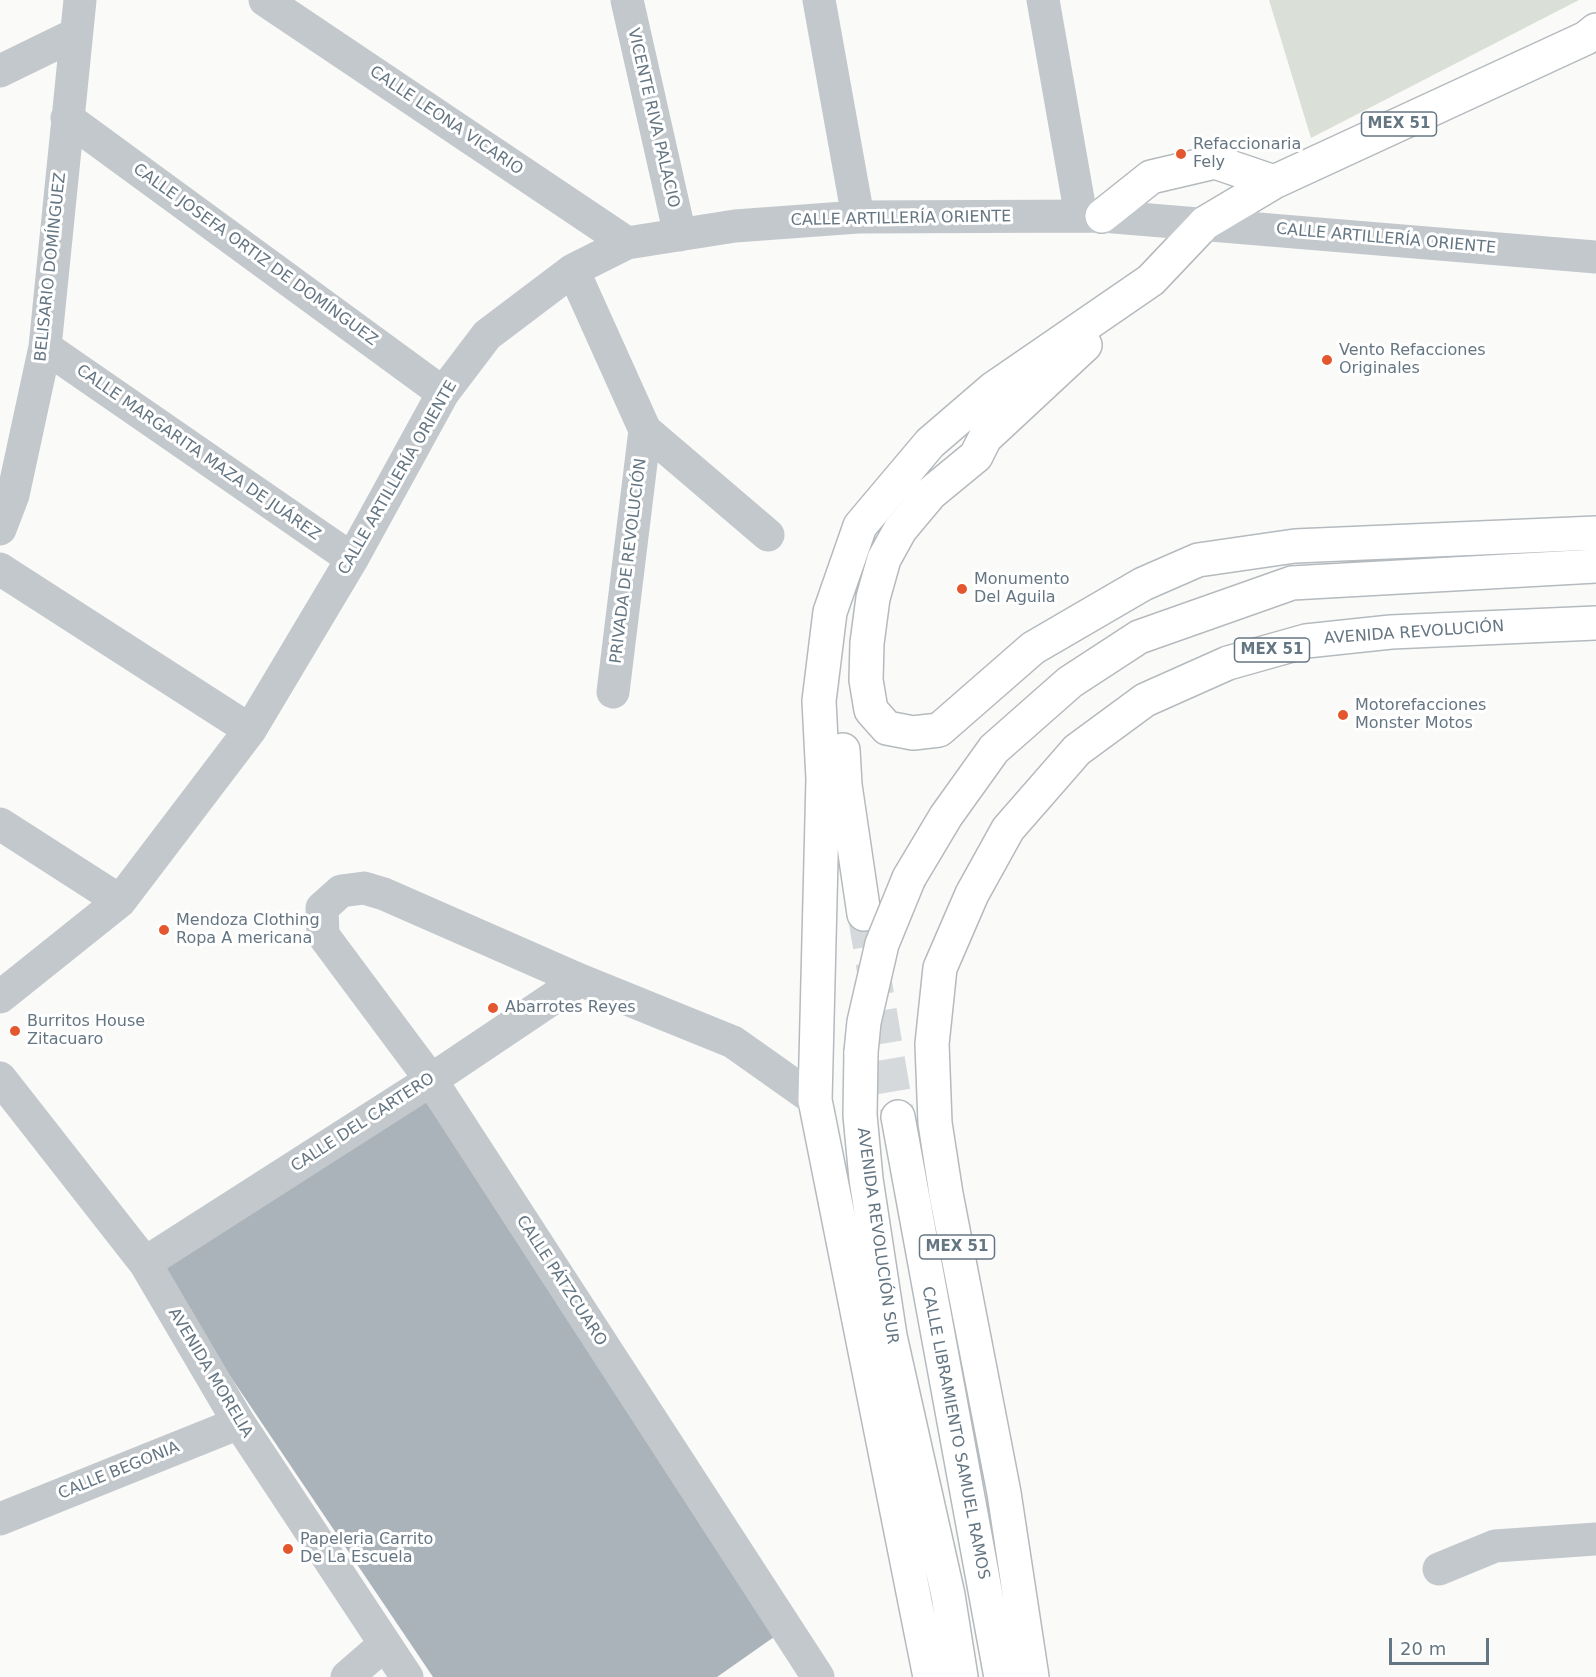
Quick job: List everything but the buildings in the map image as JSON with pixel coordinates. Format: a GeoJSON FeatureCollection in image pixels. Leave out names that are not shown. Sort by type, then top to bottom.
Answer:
{"type":"FeatureCollection","features":[{"type":"Feature","properties":{"kind":"main road","name":"MEX 51"},"geometry":{"type":"LineString","coordinates":[[815,1100],[823,779],[819,701],[830,612],[860,526],[930,443],[994,388],[1151,280],[1205,223],[1274,182],[1575,43],[1596,30]]}},
{"type":"Feature","properties":{"kind":"main road"},"geometry":{"type":"LineString","coordinates":[[1091,216],[1151,177],[1215,162],[1274,182]]}},
{"type":"Feature","properties":{"kind":"main road"},"geometry":{"type":"LineString","coordinates":[[1151,280],[1143,291],[985,438],[976,456],[931,493],[900,530],[884,559],[873,598],[867,643],[866,680],[871,710],[887,728],[913,733],[939,730],[1033,648],[1143,584],[1198,560],[1295,546],[1596,533]]}},
{"type":"Feature","properties":{"kind":"main road"},"geometry":{"type":"LineString","coordinates":[[864,914],[844,785],[839,663],[854,594],[880,531],[935,465],[966,440],[985,438]]}},
{"type":"Feature","properties":{"kind":"main road","name":"AVENIDA REVOLUCIÓN SUR"},"geometry":{"type":"LineString","coordinates":[[961,1677],[948,1595],[890,1336],[866,1179],[860,1115],[864,1022],[882,944],[909,878],[946,816],[994,749],[1070,682],[1139,636],[1292,584],[1596,566]]}},
{"type":"Feature","properties":{"kind":"main road","name":"AVENIDA REVOLUCIÓN"},"geometry":{"type":"LineString","coordinates":[[1032,1677],[1004,1493],[935,1123],[932,1044],[940,968],[972,894],[1008,829],[1077,750],[1145,700],[1228,663],[1306,641],[1391,632],[1596,623]]}},
{"type":"Feature","properties":{"kind":"main road"},"geometry":{"type":"LineString","coordinates":[[815,1100],[930,1677]]}},
{"type":"Feature","properties":{"kind":"main road","name":"CALLE LIBRAMIENTO SAMUEL RAMOS"},"geometry":{"type":"LineString","coordinates":[[898,1117],[1001,1677]]}},
{"type":"Feature","properties":{"kind":"street","name":"BELISARIO DOMÍNGUEZ"},"geometry":{"type":"LineString","coordinates":[[0,529],[6,484],[45,347],[80,0]]}},
{"type":"Feature","properties":{"kind":"street","name":"CALLE LEONA VICARIO"},"geometry":{"type":"LineString","coordinates":[[265,0],[627,243]]}},
{"type":"Feature","properties":{"kind":"street","name":"VICENTE RIVA PALACIO"},"geometry":{"type":"LineString","coordinates":[[627,0],[680,236]]}},
{"type":"Feature","properties":{"kind":"street"},"geometry":{"type":"LineString","coordinates":[[819,0],[858,217]]}},
{"type":"Feature","properties":{"kind":"street"},"geometry":{"type":"LineString","coordinates":[[1043,0],[1091,216]]}},
{"type":"Feature","properties":{"kind":"street"},"geometry":{"type":"LineString","coordinates":[[0,72],[76,34]]}},
{"type":"Feature","properties":{"kind":"street","name":"CALLE JOSEFA ORTIZ DE DOMÍNGUEZ"},"geometry":{"type":"LineString","coordinates":[[67,118],[443,393]]}},
{"type":"Feature","properties":{"kind":"street","name":"CALLE ARTILLERÍA ORIENTE"},"geometry":{"type":"LineString","coordinates":[[0,997],[120,901],[250,730],[352,559],[443,393],[487,335],[573,270],[627,243],[735,226],[858,217],[1091,216],[1205,223],[1596,257]]}},
{"type":"Feature","properties":{"kind":"street","name":"PRIVADA DE REVOLUCIÓN"},"geometry":{"type":"LineString","coordinates":[[573,270],[645,430],[768,535]]}},
{"type":"Feature","properties":{"kind":"street","name":"CALLE MARGARITA MAZA DE JUÁREZ"},"geometry":{"type":"LineString","coordinates":[[45,347],[352,559]]}},
{"type":"Feature","properties":{"kind":"street","name":"PRIVADA DE REVOLUCIÓN"},"geometry":{"type":"LineString","coordinates":[[613,692],[645,430]]}},
{"type":"Feature","properties":{"kind":"street"},"geometry":{"type":"LineString","coordinates":[[0,569],[250,730]]}},
{"type":"Feature","properties":{"kind":"street"},"geometry":{"type":"LineString","coordinates":[[0,824],[120,901]]}},
{"type":"Feature","properties":{"kind":"street","name":"CALLE PÁTZCUARO"},"geometry":{"type":"LineString","coordinates":[[580,980],[384,894],[364,888],[340,891],[322,908],[323,935],[431,1080],[818,1677]]}},
{"type":"Feature","properties":{"kind":"street"},"geometry":{"type":"LineString","coordinates":[[580,980],[733,1042],[815,1100]]}},
{"type":"Feature","properties":{"kind":"street","name":"CALLE DEL CARTERO"},"geometry":{"type":"LineString","coordinates":[[145,1263],[431,1080],[580,980]]}},
{"type":"Feature","properties":{"kind":"street","name":"AVENIDA MORELIA"},"geometry":{"type":"LineString","coordinates":[[2,1084],[145,1263],[239,1423],[407,1677]]}},
{"type":"Feature","properties":{"kind":"street","name":"CALLE BEGONIA"},"geometry":{"type":"LineString","coordinates":[[0,1519],[239,1423]]}},
{"type":"Feature","properties":{"kind":"street"},"geometry":{"type":"LineString","coordinates":[[1439,1569],[1495,1546],[1596,1539]]}},
{"type":"Feature","properties":{"kind":"street"},"geometry":{"type":"LineString","coordinates":[[347,1677],[385,1644]]}},
{"type":"Feature","properties":{"kind":"shaded area"},"geometry":{"type":"Polygon","coordinates":[[[1269,0],[1579,0],[1311,138],[1269,0]]]}},
{"type":"Feature","properties":{"kind":"tunnel"},"geometry":{"type":"LineString","coordinates":[[864,914],[898,1117]]}},
{"type":"Feature","properties":{"kind":"place","name":"Refaccionaria Fely"},"geometry":{"type":"Point","coordinates":[1181,154]}},
{"type":"Feature","properties":{"kind":"place","name":"Vento Refacciones Originales"},"geometry":{"type":"Point","coordinates":[1327,360]}},
{"type":"Feature","properties":{"kind":"place","name":"Monumento Del Aguila"},"geometry":{"type":"Point","coordinates":[962,589]}},
{"type":"Feature","properties":{"kind":"place","name":"Motorefacciones Monster Motos"},"geometry":{"type":"Point","coordinates":[1343,715]}},
{"type":"Feature","properties":{"kind":"place","name":"Mendoza Clothing Ropa A mericana"},"geometry":{"type":"Point","coordinates":[164,930]}},
{"type":"Feature","properties":{"kind":"place","name":"Abarrotes Reyes"},"geometry":{"type":"Point","coordinates":[493,1008]}},
{"type":"Feature","properties":{"kind":"place","name":"Burritos House Zitacuaro"},"geometry":{"type":"Point","coordinates":[15,1031]}},
{"type":"Feature","properties":{"kind":"place","name":"Papeleria Carrito De La Escuela"},"geometry":{"type":"Point","coordinates":[288,1549]}}]}
